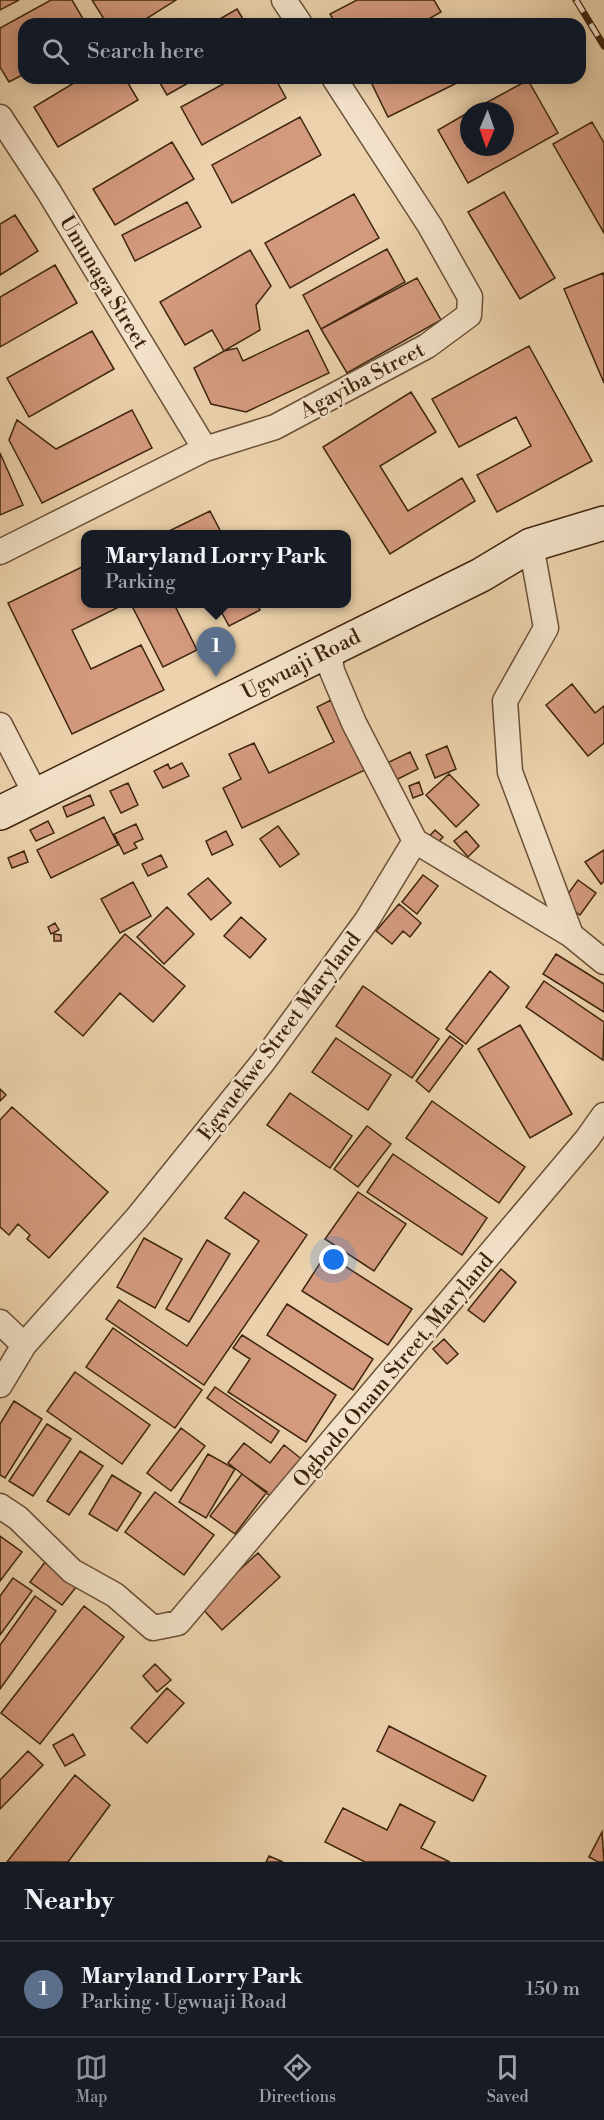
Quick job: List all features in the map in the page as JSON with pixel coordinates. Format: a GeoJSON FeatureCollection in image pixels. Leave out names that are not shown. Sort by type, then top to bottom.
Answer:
{"type":"FeatureCollection","features":[{"type":"Feature","properties":{"kind":"main road","name":"Ugwuaji Road"},"geometry":{"type":"LineString","coordinates":[[0,813],[481,575],[531,545],[604,523]]}},
{"type":"Feature","properties":{"kind":"street"},"geometry":{"type":"LineString","coordinates":[[284,0],[296,18]]}},
{"type":"Feature","properties":{"kind":"street","name":"Agayiba Street"},"geometry":{"type":"LineString","coordinates":[[0,552],[205,449],[275,427],[427,346],[469,315],[470,297],[430,226],[338,84]]}},
{"type":"Feature","properties":{"kind":"street","name":"Umunaga Street"},"geometry":{"type":"LineString","coordinates":[[0,117],[49,192],[205,449]]}},
{"type":"Feature","properties":{"kind":"street"},"geometry":{"type":"LineString","coordinates":[[531,545],[546,628],[505,701],[510,772],[571,935]]}},
{"type":"Feature","properties":{"kind":"street"},"geometry":{"type":"LineString","coordinates":[[329,651],[332,671],[350,713],[414,840],[571,935],[604,962]]}},
{"type":"Feature","properties":{"kind":"street"},"geometry":{"type":"LineString","coordinates":[[0,725],[36,795]]}},
{"type":"Feature","properties":{"kind":"street","name":"Egwuekwe Street Maryland"},"geometry":{"type":"LineString","coordinates":[[0,1385],[24,1345],[137,1218],[263,1062],[367,920],[414,840]]}},
{"type":"Feature","properties":{"kind":"street","name":"Ogbodo Onam Street, Maryland"},"geometry":{"type":"LineString","coordinates":[[0,1506],[18,1518],[72,1571],[115,1595],[153,1628],[178,1623],[415,1340],[468,1283],[587,1139],[604,1114]]}},
{"type":"Feature","properties":{"kind":"street"},"geometry":{"type":"LineString","coordinates":[[0,1322],[24,1345]]}},
{"type":"Feature","properties":{"kind":"building"},"geometry":{"type":"Polygon","coordinates":[[[0,0],[19,0],[0,10],[0,0]]]}},
{"type":"Feature","properties":{"kind":"building"},"geometry":{"type":"Polygon","coordinates":[[[51,0],[72,0],[82,18],[18,18],[51,0]]]}},
{"type":"Feature","properties":{"kind":"building"},"geometry":{"type":"Polygon","coordinates":[[[92,0],[176,0],[148,18],[103,18],[92,0]]]}},
{"type":"Feature","properties":{"kind":"building"},"geometry":{"type":"Polygon","coordinates":[[[357,0],[434,0],[441,12],[430,18],[332,18],[330,14],[357,0]]]}},
{"type":"Feature","properties":{"kind":"building"},"geometry":{"type":"Polygon","coordinates":[[[237,9],[242,18],[221,18],[237,9]]]}},
{"type":"Feature","properties":{"kind":"building"},"geometry":{"type":"Polygon","coordinates":[[[18,18],[18,77],[9,82],[0,67],[0,28],[18,18]]]}},
{"type":"Feature","properties":{"kind":"building"},"geometry":{"type":"Polygon","coordinates":[[[72,84],[129,84],[138,100],[58,147],[34,107],[72,84]]]}},
{"type":"Feature","properties":{"kind":"building"},"geometry":{"type":"Polygon","coordinates":[[[161,84],[186,84],[167,95],[161,84]]]}},
{"type":"Feature","properties":{"kind":"building"},"geometry":{"type":"Polygon","coordinates":[[[223,84],[278,84],[286,98],[202,145],[181,107],[223,84]]]}},
{"type":"Feature","properties":{"kind":"building"},"geometry":{"type":"Polygon","coordinates":[[[372,84],[455,84],[388,117],[372,84]]]}},
{"type":"Feature","properties":{"kind":"building"},"geometry":{"type":"Polygon","coordinates":[[[521,84],[530,84],[558,133],[468,183],[438,130],[460,117],[460,156],[514,156],[514,102],[488,102],[521,84]]]}},
{"type":"Feature","properties":{"kind":"building"},"geometry":{"type":"Polygon","coordinates":[[[300,117],[321,155],[232,203],[212,165],[300,117]]]}},
{"type":"Feature","properties":{"kind":"building"},"geometry":{"type":"Polygon","coordinates":[[[592,122],[604,143],[604,233],[553,144],[592,122]]]}},
{"type":"Feature","properties":{"kind":"building"},"geometry":{"type":"Polygon","coordinates":[[[172,142],[194,179],[115,225],[93,189],[172,142]]]}},
{"type":"Feature","properties":{"kind":"building"},"geometry":{"type":"Polygon","coordinates":[[[504,192],[555,278],[520,299],[468,212],[504,192]]]}},
{"type":"Feature","properties":{"kind":"building"},"geometry":{"type":"Polygon","coordinates":[[[354,194],[379,238],[290,288],[265,243],[354,194]]]}},
{"type":"Feature","properties":{"kind":"building"},"geometry":{"type":"Polygon","coordinates":[[[187,202],[201,227],[135,261],[122,235],[187,202]]]}},
{"type":"Feature","properties":{"kind":"building"},"geometry":{"type":"Polygon","coordinates":[[[15,215],[38,251],[0,275],[0,224],[15,215]]]}},
{"type":"Feature","properties":{"kind":"building"},"geometry":{"type":"Polygon","coordinates":[[[387,249],[405,282],[321,329],[303,295],[387,249]]]}},
{"type":"Feature","properties":{"kind":"building"},"geometry":{"type":"Polygon","coordinates":[[[250,250],[271,286],[256,305],[260,330],[224,351],[212,330],[185,345],[160,302],[250,250]]]}},
{"type":"Feature","properties":{"kind":"building"},"geometry":{"type":"Polygon","coordinates":[[[55,265],[77,303],[0,347],[0,297],[55,265]]]}},
{"type":"Feature","properties":{"kind":"building"},"geometry":{"type":"Polygon","coordinates":[[[603,273],[604,276],[604,383],[564,289],[603,273]]]}},
{"type":"Feature","properties":{"kind":"building"},"geometry":{"type":"Polygon","coordinates":[[[417,278],[441,320],[347,373],[321,329],[417,278]]]}},
{"type":"Feature","properties":{"kind":"building"},"geometry":{"type":"Polygon","coordinates":[[[308,330],[329,373],[246,412],[211,404],[194,368],[224,351],[237,348],[243,361],[308,330]]]}},
{"type":"Feature","properties":{"kind":"building"},"geometry":{"type":"Polygon","coordinates":[[[92,331],[114,369],[29,417],[7,378],[92,331]]]}},
{"type":"Feature","properties":{"kind":"building"},"geometry":{"type":"Polygon","coordinates":[[[529,346],[592,461],[497,512],[477,475],[531,446],[516,417],[459,447],[432,399],[529,346]]]}},
{"type":"Feature","properties":{"kind":"building"},"geometry":{"type":"Polygon","coordinates":[[[411,392],[436,432],[380,466],[408,511],[462,478],[475,501],[390,554],[323,447],[411,392]]]}},
{"type":"Feature","properties":{"kind":"building"},"geometry":{"type":"Polygon","coordinates":[[[132,410],[152,448],[42,503],[9,440],[17,420],[56,449],[132,410]]]}},
{"type":"Feature","properties":{"kind":"building"},"geometry":{"type":"Polygon","coordinates":[[[0,453],[23,505],[0,515],[0,453]]]}},
{"type":"Feature","properties":{"kind":"building"},"geometry":{"type":"Polygon","coordinates":[[[210,511],[220,530],[171,530],[210,511]]]}},
{"type":"Feature","properties":{"kind":"building"},"geometry":{"type":"Polygon","coordinates":[[[81,567],[81,608],[117,608],[72,630],[91,669],[141,645],[164,690],[72,734],[8,603],[81,567]]]}},
{"type":"Feature","properties":{"kind":"building"},"geometry":{"type":"Polygon","coordinates":[[[133,608],[176,608],[197,650],[163,667],[133,608]]]}},
{"type":"Feature","properties":{"kind":"building"},"geometry":{"type":"Polygon","coordinates":[[[219,608],[259,608],[260,610],[229,626],[219,608]]]}},
{"type":"Feature","properties":{"kind":"building"},"geometry":{"type":"Polygon","coordinates":[[[572,684],[595,713],[604,706],[604,743],[588,756],[546,705],[572,684]]]}},
{"type":"Feature","properties":{"kind":"building"},"geometry":{"type":"Polygon","coordinates":[[[331,700],[365,770],[242,828],[223,788],[241,779],[229,754],[254,743],[269,773],[334,742],[317,707],[331,700]]]}},
{"type":"Feature","properties":{"kind":"building"},"geometry":{"type":"Polygon","coordinates":[[[447,746],[456,769],[435,778],[426,755],[447,746]]]}},
{"type":"Feature","properties":{"kind":"building"},"geometry":{"type":"Polygon","coordinates":[[[410,752],[418,769],[394,781],[385,764],[410,752]]]}},
{"type":"Feature","properties":{"kind":"building"},"geometry":{"type":"Polygon","coordinates":[[[182,763],[189,776],[163,788],[154,771],[168,764],[170,769],[182,763]]]}},
{"type":"Feature","properties":{"kind":"building"},"geometry":{"type":"Polygon","coordinates":[[[449,774],[479,805],[456,827],[426,795],[449,774]]]}},
{"type":"Feature","properties":{"kind":"building"},"geometry":{"type":"Polygon","coordinates":[[[419,782],[423,794],[413,798],[409,786],[419,782]]]}},
{"type":"Feature","properties":{"kind":"building"},"geometry":{"type":"Polygon","coordinates":[[[128,783],[138,805],[121,813],[110,791],[128,783]]]}},
{"type":"Feature","properties":{"kind":"building"},"geometry":{"type":"Polygon","coordinates":[[[90,795],[94,805],[67,817],[63,807],[90,795]]]}},
{"type":"Feature","properties":{"kind":"building"},"geometry":{"type":"Polygon","coordinates":[[[104,817],[118,845],[51,878],[37,850],[104,817]]]}},
{"type":"Feature","properties":{"kind":"building"},"geometry":{"type":"Polygon","coordinates":[[[48,821],[54,833],[36,841],[30,830],[48,821]]]}},
{"type":"Feature","properties":{"kind":"building"},"geometry":{"type":"Polygon","coordinates":[[[136,824],[143,839],[134,843],[137,848],[124,854],[114,834],[136,824]]]}},
{"type":"Feature","properties":{"kind":"building"},"geometry":{"type":"Polygon","coordinates":[[[278,826],[299,854],[280,867],[260,839],[278,826]]]}},
{"type":"Feature","properties":{"kind":"building"},"geometry":{"type":"Polygon","coordinates":[[[435,830],[443,837],[431,850],[423,843],[435,830]]]}},
{"type":"Feature","properties":{"kind":"building"},"geometry":{"type":"Polygon","coordinates":[[[226,831],[233,845],[212,855],[206,841],[226,831]]]}},
{"type":"Feature","properties":{"kind":"building"},"geometry":{"type":"Polygon","coordinates":[[[466,831],[479,846],[468,857],[454,841],[466,831]]]}},
{"type":"Feature","properties":{"kind":"building"},"geometry":{"type":"Polygon","coordinates":[[[604,850],[604,881],[601,884],[585,862],[604,850]]]}},
{"type":"Feature","properties":{"kind":"building"},"geometry":{"type":"Polygon","coordinates":[[[24,851],[28,862],[12,868],[8,858],[24,851]]]}},
{"type":"Feature","properties":{"kind":"building"},"geometry":{"type":"Polygon","coordinates":[[[161,855],[167,867],[148,876],[142,864],[161,855]]]}},
{"type":"Feature","properties":{"kind":"building"},"geometry":{"type":"Polygon","coordinates":[[[423,875],[438,886],[417,914],[402,902],[423,875]]]}},
{"type":"Feature","properties":{"kind":"building"},"geometry":{"type":"Polygon","coordinates":[[[208,878],[231,903],[211,920],[188,894],[208,878]]]}},
{"type":"Feature","properties":{"kind":"building"},"geometry":{"type":"Polygon","coordinates":[[[578,880],[596,893],[580,915],[562,902],[578,880]]]}},
{"type":"Feature","properties":{"kind":"building"},"geometry":{"type":"Polygon","coordinates":[[[133,882],[151,916],[120,933],[101,899],[133,882]]]}},
{"type":"Feature","properties":{"kind":"building"},"geometry":{"type":"Polygon","coordinates":[[[399,904],[421,923],[410,937],[403,931],[392,944],[376,931],[399,904]]]}},
{"type":"Feature","properties":{"kind":"building"},"geometry":{"type":"Polygon","coordinates":[[[167,907],[194,934],[164,964],[137,937],[167,907]]]}},
{"type":"Feature","properties":{"kind":"building"},"geometry":{"type":"Polygon","coordinates":[[[241,917],[266,939],[250,958],[224,936],[241,917]]]}},
{"type":"Feature","properties":{"kind":"building"},"geometry":{"type":"Polygon","coordinates":[[[55,923],[59,930],[51,934],[48,927],[55,923]]]}},
{"type":"Feature","properties":{"kind":"building"},"geometry":{"type":"Polygon","coordinates":[[[54,934],[61,935],[61,941],[54,941],[54,934]]]}},
{"type":"Feature","properties":{"kind":"building"},"geometry":{"type":"Polygon","coordinates":[[[125,934],[185,986],[153,1022],[120,993],[83,1036],[55,1012],[125,934]]]}},
{"type":"Feature","properties":{"kind":"building"},"geometry":{"type":"Polygon","coordinates":[[[556,954],[604,984],[604,1012],[543,974],[556,954]]]}},
{"type":"Feature","properties":{"kind":"building"},"geometry":{"type":"Polygon","coordinates":[[[490,971],[509,987],[466,1044],[446,1029],[490,971]]]}},
{"type":"Feature","properties":{"kind":"building"},"geometry":{"type":"Polygon","coordinates":[[[544,981],[604,1022],[603,1060],[526,1007],[544,981]]]}},
{"type":"Feature","properties":{"kind":"building"},"geometry":{"type":"Polygon","coordinates":[[[363,986],[439,1039],[412,1078],[336,1026],[363,986]]]}},
{"type":"Feature","properties":{"kind":"building"},"geometry":{"type":"Polygon","coordinates":[[[520,1025],[572,1114],[530,1138],[478,1049],[520,1025]]]}},
{"type":"Feature","properties":{"kind":"building"},"geometry":{"type":"Polygon","coordinates":[[[450,1036],[463,1046],[429,1092],[416,1081],[450,1036]]]}},
{"type":"Feature","properties":{"kind":"building"},"geometry":{"type":"Polygon","coordinates":[[[336,1038],[391,1075],[368,1110],[312,1072],[336,1038]]]}},
{"type":"Feature","properties":{"kind":"building"},"geometry":{"type":"Polygon","coordinates":[[[0,1089],[6,1095],[0,1101],[0,1089]]]}},
{"type":"Feature","properties":{"kind":"building"},"geometry":{"type":"Polygon","coordinates":[[[290,1093],[352,1136],[330,1168],[267,1125],[290,1093]]]}},
{"type":"Feature","properties":{"kind":"building"},"geometry":{"type":"Polygon","coordinates":[[[432,1101],[525,1167],[499,1203],[406,1138],[432,1101]]]}},
{"type":"Feature","properties":{"kind":"building"},"geometry":{"type":"Polygon","coordinates":[[[12,1107],[108,1192],[49,1258],[27,1239],[30,1235],[18,1224],[9,1235],[0,1227],[0,1120],[12,1107]]]}},
{"type":"Feature","properties":{"kind":"building"},"geometry":{"type":"Polygon","coordinates":[[[367,1126],[391,1144],[358,1187],[334,1169],[367,1126]]]}},
{"type":"Feature","properties":{"kind":"building"},"geometry":{"type":"Polygon","coordinates":[[[393,1154],[487,1218],[462,1255],[367,1192],[393,1154]]]}},
{"type":"Feature","properties":{"kind":"building"},"geometry":{"type":"Polygon","coordinates":[[[244,1192],[307,1235],[204,1385],[106,1319],[119,1300],[187,1346],[259,1241],[225,1218],[244,1192]]]}},
{"type":"Feature","properties":{"kind":"building"},"geometry":{"type":"Polygon","coordinates":[[[358,1192],[406,1224],[374,1271],[325,1239],[358,1192]]]}},
{"type":"Feature","properties":{"kind":"building"},"geometry":{"type":"Polygon","coordinates":[[[144,1238],[182,1259],[155,1308],[117,1287],[144,1238]]]}},
{"type":"Feature","properties":{"kind":"building"},"geometry":{"type":"Polygon","coordinates":[[[207,1240],[230,1254],[189,1322],[166,1309],[207,1240]]]}},
{"type":"Feature","properties":{"kind":"building"},"geometry":{"type":"Polygon","coordinates":[[[326,1254],[412,1309],[388,1345],[302,1291],[326,1254]]]}},
{"type":"Feature","properties":{"kind":"building"},"geometry":{"type":"Polygon","coordinates":[[[501,1269],[516,1282],[484,1322],[468,1310],[501,1269]]]}},
{"type":"Feature","properties":{"kind":"building"},"geometry":{"type":"Polygon","coordinates":[[[287,1304],[373,1359],[353,1390],[267,1335],[287,1304]]]}},
{"type":"Feature","properties":{"kind":"building"},"geometry":{"type":"Polygon","coordinates":[[[113,1328],[202,1390],[175,1428],[86,1367],[113,1328]]]}},
{"type":"Feature","properties":{"kind":"building"},"geometry":{"type":"Polygon","coordinates":[[[242,1335],[336,1395],[306,1442],[228,1392],[250,1359],[233,1348],[242,1335]]]}},
{"type":"Feature","properties":{"kind":"building"},"geometry":{"type":"Polygon","coordinates":[[[444,1339],[458,1354],[447,1364],[433,1349],[444,1339]]]}},
{"type":"Feature","properties":{"kind":"building"},"geometry":{"type":"Polygon","coordinates":[[[75,1372],[150,1425],[122,1464],[47,1411],[75,1372]]]}},
{"type":"Feature","properties":{"kind":"building"},"geometry":{"type":"Polygon","coordinates":[[[215,1387],[279,1431],[271,1443],[207,1398],[215,1387]]]}},
{"type":"Feature","properties":{"kind":"building"},"geometry":{"type":"Polygon","coordinates":[[[14,1401],[42,1419],[5,1478],[0,1475],[0,1424],[14,1401]]]}},
{"type":"Feature","properties":{"kind":"building"},"geometry":{"type":"Polygon","coordinates":[[[47,1424],[71,1439],[33,1496],[9,1481],[47,1424]]]}},
{"type":"Feature","properties":{"kind":"building"},"geometry":{"type":"Polygon","coordinates":[[[181,1428],[205,1446],[171,1491],[147,1473],[181,1428]]]}},
{"type":"Feature","properties":{"kind":"building"},"geometry":{"type":"Polygon","coordinates":[[[244,1443],[270,1463],[284,1445],[304,1461],[274,1499],[228,1463],[244,1443]]]}},
{"type":"Feature","properties":{"kind":"building"},"geometry":{"type":"Polygon","coordinates":[[[80,1451],[103,1466],[69,1515],[47,1501],[80,1451]]]}},
{"type":"Feature","properties":{"kind":"building"},"geometry":{"type":"Polygon","coordinates":[[[208,1454],[235,1469],[206,1518],[179,1502],[208,1454]]]}},
{"type":"Feature","properties":{"kind":"building"},"geometry":{"type":"Polygon","coordinates":[[[242,1474],[267,1492],[235,1534],[210,1516],[242,1474]]]}},
{"type":"Feature","properties":{"kind":"building"},"geometry":{"type":"Polygon","coordinates":[[[112,1475],[141,1493],[117,1531],[89,1514],[112,1475]]]}},
{"type":"Feature","properties":{"kind":"building"},"geometry":{"type":"Polygon","coordinates":[[[155,1492],[214,1535],[184,1575],[125,1532],[155,1492]]]}},
{"type":"Feature","properties":{"kind":"building"},"geometry":{"type":"Polygon","coordinates":[[[0,1536],[22,1552],[0,1581],[0,1536]]]}},
{"type":"Feature","properties":{"kind":"building"},"geometry":{"type":"Polygon","coordinates":[[[258,1553],[280,1577],[222,1630],[200,1606],[258,1553]]]}},
{"type":"Feature","properties":{"kind":"building"},"geometry":{"type":"Polygon","coordinates":[[[45,1562],[77,1586],[62,1605],[30,1582],[45,1562]]]}},
{"type":"Feature","properties":{"kind":"building"},"geometry":{"type":"Polygon","coordinates":[[[13,1578],[32,1591],[0,1635],[0,1596],[13,1578]]]}},
{"type":"Feature","properties":{"kind":"building"},"geometry":{"type":"Polygon","coordinates":[[[35,1596],[56,1611],[0,1689],[0,1645],[35,1596]]]}},
{"type":"Feature","properties":{"kind":"building"},"geometry":{"type":"Polygon","coordinates":[[[84,1606],[124,1637],[40,1744],[1,1713],[84,1606]]]}},
{"type":"Feature","properties":{"kind":"building"},"geometry":{"type":"Polygon","coordinates":[[[155,1664],[171,1680],[157,1692],[143,1676],[155,1664]]]}},
{"type":"Feature","properties":{"kind":"building"},"geometry":{"type":"Polygon","coordinates":[[[167,1688],[184,1703],[147,1743],[131,1728],[167,1688]]]}},
{"type":"Feature","properties":{"kind":"building"},"geometry":{"type":"Polygon","coordinates":[[[389,1726],[486,1776],[473,1801],[377,1751],[389,1726]]]}},
{"type":"Feature","properties":{"kind":"building"},"geometry":{"type":"Polygon","coordinates":[[[73,1734],[85,1755],[65,1766],[53,1745],[73,1734]]]}},
{"type":"Feature","properties":{"kind":"building"},"geometry":{"type":"Polygon","coordinates":[[[28,1751],[43,1765],[0,1809],[0,1780],[28,1751]]]}},
{"type":"Feature","properties":{"kind":"building"},"geometry":{"type":"Polygon","coordinates":[[[75,1775],[110,1805],[68,1862],[7,1862],[75,1775]]]}},
{"type":"Feature","properties":{"kind":"building"},"geometry":{"type":"Polygon","coordinates":[[[400,1804],[435,1822],[421,1848],[450,1862],[365,1862],[325,1842],[343,1808],[387,1830],[400,1804]]]}},
{"type":"Feature","properties":{"kind":"building"},"geometry":{"type":"Polygon","coordinates":[[[602,1832],[604,1862],[598,1862],[589,1857],[602,1832]]]}},
{"type":"Feature","properties":{"kind":"building"},"geometry":{"type":"Polygon","coordinates":[[[269,1856],[283,1862],[266,1862],[269,1856]]]}},
{"type":"Feature","properties":{"kind":"railway"},"geometry":{"type":"LineString","coordinates":[[576,0],[604,46]]}},
{"type":"Feature","properties":{"kind":"place","name":"Maryland Lorry Park"},"geometry":{"type":"Point","coordinates":[216,677]}}]}
